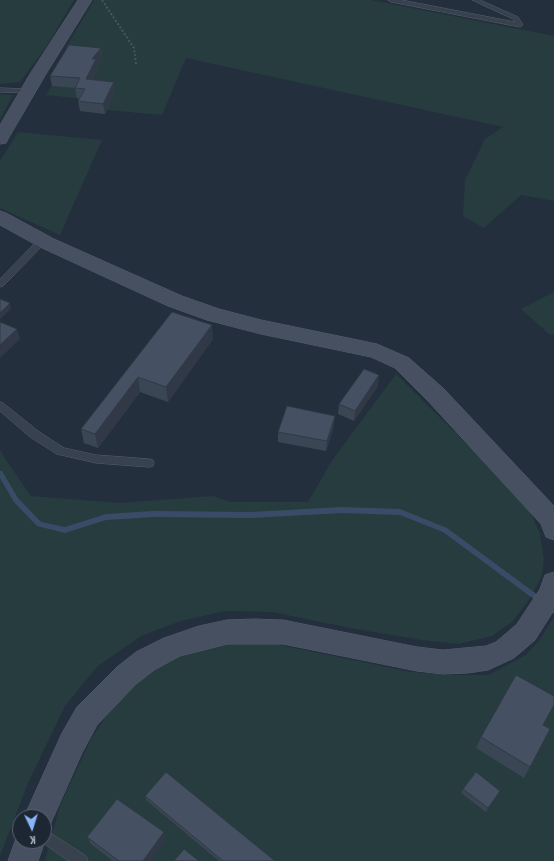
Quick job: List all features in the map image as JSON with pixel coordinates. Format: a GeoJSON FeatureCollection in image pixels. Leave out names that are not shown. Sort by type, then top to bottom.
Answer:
{"type":"FeatureCollection","features":[{"type":"Feature","properties":{"kind":"street"},"geometry":{"type":"LineString","coordinates":[[0,139],[28,90],[85,0]]}},
{"type":"Feature","properties":{"kind":"street"},"geometry":{"type":"LineString","coordinates":[[0,217],[43,240],[175,301],[214,315],[262,327],[377,350],[390,356],[402,363],[436,395],[552,520],[554,530]]}},
{"type":"Feature","properties":{"kind":"street"},"geometry":{"type":"LineString","coordinates":[[43,809],[72,743],[87,716],[126,676],[145,661],[173,646],[199,638],[227,632],[283,632],[417,659],[443,662],[468,661],[488,658],[505,650],[526,632],[552,588]]}},
{"type":"Feature","properties":{"kind":"street"},"geometry":{"type":"LineString","coordinates":[[23,861],[27,849]]}},
{"type":"Feature","properties":{"kind":"lane"},"geometry":{"type":"LineString","coordinates":[[395,0],[520,25],[516,18],[475,0]]}},
{"type":"Feature","properties":{"kind":"lane"},"geometry":{"type":"LineString","coordinates":[[0,90],[28,90]]}},
{"type":"Feature","properties":{"kind":"lane"},"geometry":{"type":"LineString","coordinates":[[0,284],[43,240]]}},
{"type":"Feature","properties":{"kind":"lane"},"geometry":{"type":"LineString","coordinates":[[0,406],[34,434],[61,451],[96,459],[149,463]]}},
{"type":"Feature","properties":{"kind":"lane"},"geometry":{"type":"LineString","coordinates":[[52,841],[81,861]]}},
{"type":"Feature","properties":{"kind":"path"},"geometry":{"type":"LineString","coordinates":[[102,0],[134,48],[136,64]]}},
{"type":"Feature","properties":{"kind":"green space"},"geometry":{"type":"Polygon","coordinates":[[[0,0],[74,0],[46,47],[20,82],[0,84],[0,0]]]}},
{"type":"Feature","properties":{"kind":"green space"},"geometry":{"type":"Polygon","coordinates":[[[94,0],[371,0],[554,36],[554,201],[521,195],[484,228],[463,216],[465,180],[485,139],[503,127],[186,58],[162,115],[107,110],[105,114],[80,111],[86,99],[46,95],[73,51],[65,49],[94,0]]]}},
{"type":"Feature","properties":{"kind":"green space"},"geometry":{"type":"Polygon","coordinates":[[[0,94],[13,95],[0,119],[0,94]]]}},
{"type":"Feature","properties":{"kind":"green space"},"geometry":{"type":"Polygon","coordinates":[[[18,132],[102,140],[60,235],[0,208],[0,161],[18,132]]]}},
{"type":"Feature","properties":{"kind":"green space"},"geometry":{"type":"Polygon","coordinates":[[[554,292],[554,334],[550,335],[521,309],[554,292]]]}},
{"type":"Feature","properties":{"kind":"green space"},"geometry":{"type":"Polygon","coordinates":[[[396,374],[479,456],[531,513],[540,534],[544,559],[542,575],[532,595],[513,621],[492,636],[458,644],[421,640],[350,628],[272,612],[225,611],[181,621],[141,636],[98,666],[65,706],[28,783],[18,809],[12,809],[12,825],[0,856],[0,449],[31,496],[120,503],[213,496],[231,502],[308,502],[333,459],[396,374]]]}},
{"type":"Feature","properties":{"kind":"green space"},"geometry":{"type":"Polygon","coordinates":[[[554,617],[554,861],[45,861],[48,849],[52,849],[52,835],[60,805],[91,739],[113,706],[151,670],[180,655],[229,643],[266,642],[411,672],[453,675],[488,675],[526,655],[540,639],[554,617]]]}},
{"type":"Feature","properties":{"kind":"building"},"geometry":{"type":"Polygon","coordinates":[[[69,45],[101,48],[92,59],[96,59],[86,79],[114,82],[103,104],[78,101],[85,89],[75,88],[80,78],[50,76],[69,45]]]}},
{"type":"Feature","properties":{"kind":"building"},"geometry":{"type":"Polygon","coordinates":[[[0,299],[10,303],[0,313],[0,299]]]}},
{"type":"Feature","properties":{"kind":"building"},"geometry":{"type":"Polygon","coordinates":[[[172,312],[212,325],[166,387],[138,377],[95,434],[81,429],[172,312]]]}},
{"type":"Feature","properties":{"kind":"building"},"geometry":{"type":"Polygon","coordinates":[[[0,322],[17,329],[0,345],[0,322]]]}},
{"type":"Feature","properties":{"kind":"building"},"geometry":{"type":"Polygon","coordinates":[[[364,369],[379,375],[355,411],[339,404],[364,369]]]}},
{"type":"Feature","properties":{"kind":"building"},"geometry":{"type":"Polygon","coordinates":[[[287,406],[335,416],[327,441],[278,432],[287,406]]]}},
{"type":"Feature","properties":{"kind":"building"},"geometry":{"type":"Polygon","coordinates":[[[516,675],[554,696],[554,705],[543,725],[550,729],[530,767],[481,737],[516,675]]]}},
{"type":"Feature","properties":{"kind":"building"},"geometry":{"type":"Polygon","coordinates":[[[166,772],[275,861],[223,861],[145,796],[166,772]]]}},
{"type":"Feature","properties":{"kind":"building"},"geometry":{"type":"Polygon","coordinates":[[[476,772],[500,791],[488,808],[463,789],[476,772]]]}},
{"type":"Feature","properties":{"kind":"building"},"geometry":{"type":"Polygon","coordinates":[[[117,799],[164,832],[143,861],[119,861],[87,837],[117,799]]]}},
{"type":"Feature","properties":{"kind":"building"},"geometry":{"type":"Polygon","coordinates":[[[184,849],[199,861],[174,861],[184,849]]]}},
{"type":"Feature","properties":{"kind":"waterway"},"geometry":{"type":"LineString","coordinates":[[0,473],[16,500],[39,524],[65,530],[106,517],[153,514],[251,515],[342,510],[400,512],[445,530],[554,611]]}}]}
